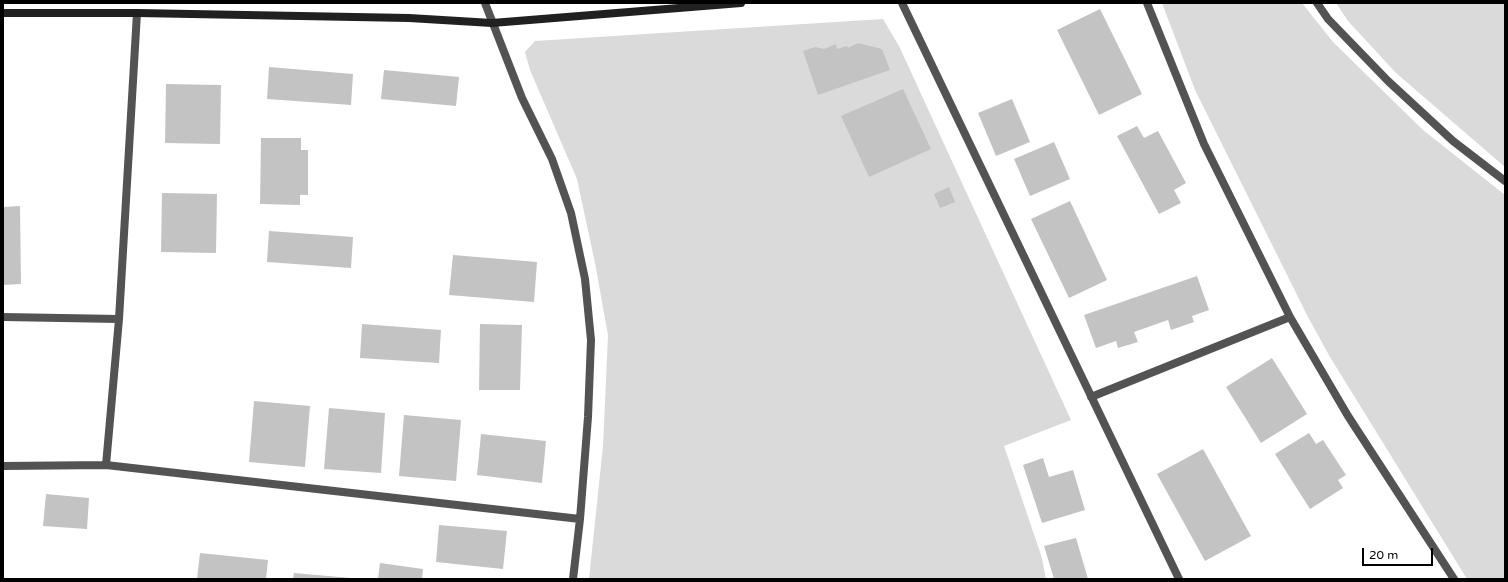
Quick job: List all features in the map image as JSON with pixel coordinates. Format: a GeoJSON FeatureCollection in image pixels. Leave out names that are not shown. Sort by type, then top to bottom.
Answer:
{"type":"FeatureCollection","features":[{"type":"Feature","properties":{"kind":"street"},"geometry":{"type":"LineString","coordinates":[[485,3],[522,98],[552,159],[571,213],[585,279],[592,340],[580,519],[573,579]]}},
{"type":"Feature","properties":{"kind":"street"},"geometry":{"type":"LineString","coordinates":[[3,13],[138,13],[409,18],[492,23],[741,3]]}},
{"type":"Feature","properties":{"kind":"street"},"geometry":{"type":"LineString","coordinates":[[902,3],[1179,579]]}},
{"type":"Feature","properties":{"kind":"street"},"geometry":{"type":"LineString","coordinates":[[1147,3],[1204,144],[1290,317],[1348,416],[1454,579]]}},
{"type":"Feature","properties":{"kind":"street"},"geometry":{"type":"LineString","coordinates":[[1317,3],[1328,19],[1388,81],[1453,140],[1505,181]]}},
{"type":"Feature","properties":{"kind":"street"},"geometry":{"type":"LineString","coordinates":[[106,465],[119,319],[138,13]]}},
{"type":"Feature","properties":{"kind":"street"},"geometry":{"type":"LineString","coordinates":[[3,317],[119,319]]}},
{"type":"Feature","properties":{"kind":"street"},"geometry":{"type":"LineString","coordinates":[[1091,396],[1290,317]]}},
{"type":"Feature","properties":{"kind":"street"},"geometry":{"type":"LineString","coordinates":[[3,466],[106,465],[580,519]]}},
{"type":"Feature","properties":{"kind":"shaded area"},"geometry":{"type":"Polygon","coordinates":[[[1162,3],[1302,3],[1333,42],[1423,130],[1505,195],[1505,579],[1467,579],[1330,357],[1308,317],[1195,90],[1162,3]]]}},
{"type":"Feature","properties":{"kind":"shaded area"},"geometry":{"type":"Polygon","coordinates":[[[1336,3],[1505,3],[1505,167],[1396,73],[1348,21],[1336,3]]]}},
{"type":"Feature","properties":{"kind":"shaded area"},"geometry":{"type":"Polygon","coordinates":[[[883,19],[899,46],[1071,420],[1004,446],[1042,558],[1046,579],[589,579],[603,446],[608,335],[595,263],[577,179],[530,70],[525,52],[535,41],[883,19]]]}},
{"type":"Feature","properties":{"kind":"building"},"geometry":{"type":"Polygon","coordinates":[[[1100,9],[1142,94],[1099,115],[1057,30],[1100,9]]]}},
{"type":"Feature","properties":{"kind":"building"},"geometry":{"type":"Polygon","coordinates":[[[858,43],[882,49],[890,70],[818,95],[803,51],[815,47],[824,49],[836,44],[837,49],[847,46],[848,48],[858,43]]]}},
{"type":"Feature","properties":{"kind":"building"},"geometry":{"type":"Polygon","coordinates":[[[269,67],[353,74],[351,105],[267,99],[269,67]]]}},
{"type":"Feature","properties":{"kind":"building"},"geometry":{"type":"Polygon","coordinates":[[[384,70],[459,77],[456,106],[381,99],[384,70]]]}},
{"type":"Feature","properties":{"kind":"building"},"geometry":{"type":"Polygon","coordinates":[[[166,84],[221,85],[220,144],[165,143],[166,84]]]}},
{"type":"Feature","properties":{"kind":"building"},"geometry":{"type":"Polygon","coordinates":[[[903,89],[931,149],[869,177],[841,116],[903,89]]]}},
{"type":"Feature","properties":{"kind":"building"},"geometry":{"type":"Polygon","coordinates":[[[1012,99],[1030,142],[996,156],[978,113],[1012,99]]]}},
{"type":"Feature","properties":{"kind":"building"},"geometry":{"type":"Polygon","coordinates":[[[1137,126],[1144,138],[1158,131],[1186,183],[1174,190],[1181,203],[1159,214],[1117,136],[1137,126]]]}},
{"type":"Feature","properties":{"kind":"building"},"geometry":{"type":"Polygon","coordinates":[[[261,138],[301,138],[301,150],[308,150],[308,195],[300,195],[300,205],[260,204],[261,138]]]}},
{"type":"Feature","properties":{"kind":"building"},"geometry":{"type":"Polygon","coordinates":[[[1054,142],[1070,179],[1030,196],[1014,159],[1054,142]]]}},
{"type":"Feature","properties":{"kind":"building"},"geometry":{"type":"Polygon","coordinates":[[[949,187],[955,202],[940,208],[934,194],[949,187]]]}},
{"type":"Feature","properties":{"kind":"building"},"geometry":{"type":"Polygon","coordinates":[[[162,193],[217,194],[216,253],[161,252],[162,193]]]}},
{"type":"Feature","properties":{"kind":"building"},"geometry":{"type":"Polygon","coordinates":[[[1070,201],[1107,280],[1069,298],[1031,219],[1070,201]]]}},
{"type":"Feature","properties":{"kind":"building"},"geometry":{"type":"Polygon","coordinates":[[[20,206],[21,284],[3,285],[3,207],[20,206]]]}},
{"type":"Feature","properties":{"kind":"building"},"geometry":{"type":"Polygon","coordinates":[[[269,231],[353,237],[351,268],[267,262],[269,231]]]}},
{"type":"Feature","properties":{"kind":"building"},"geometry":{"type":"Polygon","coordinates":[[[453,255],[537,262],[534,302],[449,295],[453,255]]]}},
{"type":"Feature","properties":{"kind":"building"},"geometry":{"type":"Polygon","coordinates":[[[1197,276],[1209,310],[1192,316],[1194,322],[1171,330],[1168,320],[1134,332],[1138,342],[1118,348],[1116,341],[1096,348],[1084,315],[1197,276]]]}},
{"type":"Feature","properties":{"kind":"building"},"geometry":{"type":"Polygon","coordinates":[[[362,324],[441,330],[439,363],[360,358],[362,324]]]}},
{"type":"Feature","properties":{"kind":"building"},"geometry":{"type":"Polygon","coordinates":[[[480,324],[522,325],[520,390],[479,390],[480,324]]]}},
{"type":"Feature","properties":{"kind":"building"},"geometry":{"type":"Polygon","coordinates":[[[1272,358],[1307,414],[1261,443],[1226,387],[1272,358]]]}},
{"type":"Feature","properties":{"kind":"building"},"geometry":{"type":"Polygon","coordinates":[[[254,401],[310,406],[305,467],[249,462],[254,401]]]}},
{"type":"Feature","properties":{"kind":"building"},"geometry":{"type":"Polygon","coordinates":[[[329,408],[385,413],[381,473],[324,469],[329,408]]]}},
{"type":"Feature","properties":{"kind":"building"},"geometry":{"type":"Polygon","coordinates":[[[404,415],[461,420],[456,481],[399,476],[404,415]]]}},
{"type":"Feature","properties":{"kind":"building"},"geometry":{"type":"Polygon","coordinates":[[[1309,433],[1316,444],[1323,440],[1346,475],[1338,480],[1343,488],[1310,509],[1275,454],[1309,433]]]}},
{"type":"Feature","properties":{"kind":"building"},"geometry":{"type":"Polygon","coordinates":[[[481,434],[546,441],[542,483],[477,475],[481,434]]]}},
{"type":"Feature","properties":{"kind":"building"},"geometry":{"type":"Polygon","coordinates":[[[1203,449],[1251,536],[1205,561],[1157,474],[1203,449]]]}},
{"type":"Feature","properties":{"kind":"building"},"geometry":{"type":"Polygon","coordinates":[[[1043,458],[1049,477],[1073,470],[1085,510],[1042,523],[1023,465],[1043,458]]]}},
{"type":"Feature","properties":{"kind":"building"},"geometry":{"type":"Polygon","coordinates":[[[46,494],[89,498],[87,529],[43,526],[46,494]]]}},
{"type":"Feature","properties":{"kind":"building"},"geometry":{"type":"Polygon","coordinates":[[[439,525],[507,531],[503,569],[436,562],[439,525]]]}},
{"type":"Feature","properties":{"kind":"building"},"geometry":{"type":"Polygon","coordinates":[[[1076,538],[1088,579],[1054,579],[1044,546],[1076,538]]]}},
{"type":"Feature","properties":{"kind":"building"},"geometry":{"type":"Polygon","coordinates":[[[200,553],[268,560],[266,579],[197,579],[200,553]]]}},
{"type":"Feature","properties":{"kind":"building"},"geometry":{"type":"Polygon","coordinates":[[[380,563],[423,569],[422,579],[378,579],[380,563]]]}},
{"type":"Feature","properties":{"kind":"building"},"geometry":{"type":"Polygon","coordinates":[[[294,573],[351,578],[351,579],[293,579],[294,573]]]}}]}
